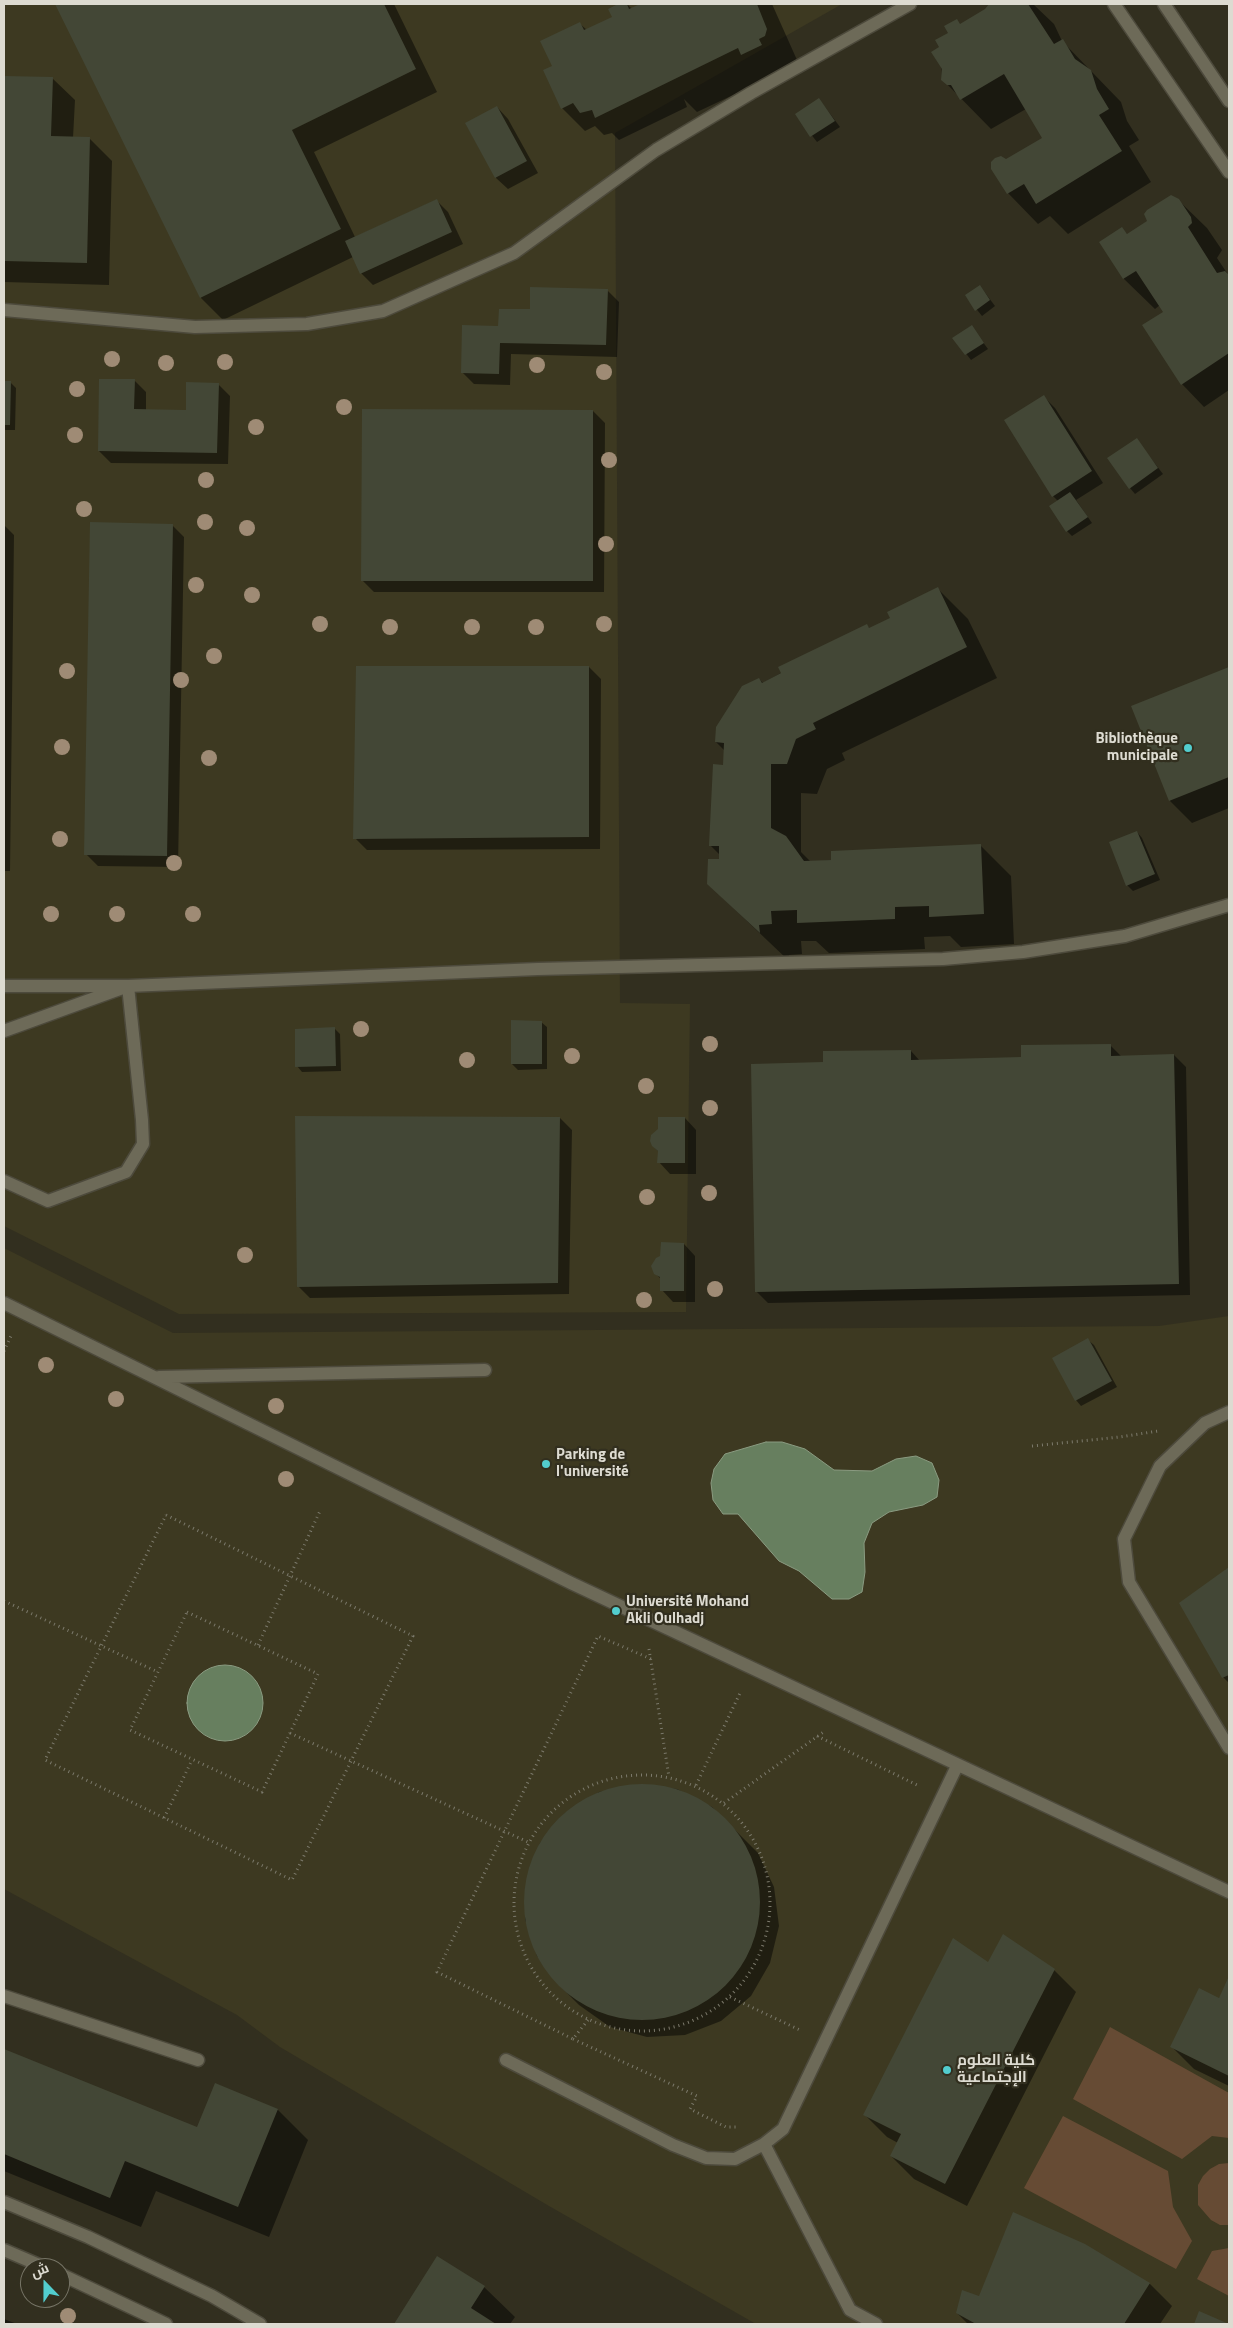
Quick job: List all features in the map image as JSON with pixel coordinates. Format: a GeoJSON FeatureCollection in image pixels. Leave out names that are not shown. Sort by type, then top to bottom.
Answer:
{"type":"FeatureCollection","features":[{"type":"Feature","properties":{"kind":"street"},"geometry":{"type":"LineString","coordinates":[[4,310],[195,327],[307,324],[383,311],[514,254],[656,150],[751,93],[910,4]]}},
{"type":"Feature","properties":{"kind":"street"},"geometry":{"type":"LineString","coordinates":[[1114,4],[1229,172]]}},
{"type":"Feature","properties":{"kind":"street"},"geometry":{"type":"LineString","coordinates":[[1164,4],[1229,101]]}},
{"type":"Feature","properties":{"kind":"street"},"geometry":{"type":"LineString","coordinates":[[4,986],[128,986],[538,969],[943,959],[1023,952],[1125,936],[1229,905]]}},
{"type":"Feature","properties":{"kind":"street"},"geometry":{"type":"LineString","coordinates":[[4,1031],[128,986]]}},
{"type":"Feature","properties":{"kind":"street"},"geometry":{"type":"LineString","coordinates":[[4,1181],[48,1201],[126,1172],[143,1144],[128,986]]}},
{"type":"Feature","properties":{"kind":"street"},"geometry":{"type":"LineString","coordinates":[[4,1303],[645,1618],[1229,1892]]}},
{"type":"Feature","properties":{"kind":"street"},"geometry":{"type":"LineString","coordinates":[[156,1377],[486,1370]]}},
{"type":"Feature","properties":{"kind":"street"},"geometry":{"type":"LineString","coordinates":[[1229,1412],[1205,1422],[1160,1466],[1124,1539],[1129,1582],[1229,1748]]}},
{"type":"Feature","properties":{"kind":"street"},"geometry":{"type":"LineString","coordinates":[[506,2060],[673,2145],[706,2158],[735,2159],[764,2144],[783,2129],[957,1766]]}},
{"type":"Feature","properties":{"kind":"street"},"geometry":{"type":"LineString","coordinates":[[4,1996],[198,2060]]}},
{"type":"Feature","properties":{"kind":"street"},"geometry":{"type":"LineString","coordinates":[[764,2144],[850,2310],[876,2324]]}},
{"type":"Feature","properties":{"kind":"street"},"geometry":{"type":"LineString","coordinates":[[4,2202],[88,2237],[204,2292],[260,2324]]}},
{"type":"Feature","properties":{"kind":"street"},"geometry":{"type":"LineString","coordinates":[[4,2250],[23,2258]]}},
{"type":"Feature","properties":{"kind":"street"},"geometry":{"type":"LineString","coordinates":[[70,2279],[166,2324]]}},
{"type":"Feature","properties":{"kind":"path"},"geometry":{"type":"LineString","coordinates":[[1032,1446],[1120,1437],[1205,1422]]}},
{"type":"Feature","properties":{"kind":"path"},"geometry":{"type":"LineString","coordinates":[[258,1646],[320,1511]]}},
{"type":"Feature","properties":{"kind":"path"},"geometry":{"type":"LineString","coordinates":[[166,1515],[413,1636],[292,1880],[45,1760],[101,1646],[166,1515]]}},
{"type":"Feature","properties":{"kind":"path"},"geometry":{"type":"LineString","coordinates":[[4,1601],[158,1672]]}},
{"type":"Feature","properties":{"kind":"path"},"geometry":{"type":"LineString","coordinates":[[187,1612],[318,1674],[262,1792],[130,1730],[158,1672],[187,1612]]}},
{"type":"Feature","properties":{"kind":"path"},"geometry":{"type":"LineString","coordinates":[[645,1618],[669,1777]]}},
{"type":"Feature","properties":{"kind":"path"},"geometry":{"type":"LineString","coordinates":[[651,1658],[598,1636],[438,1972],[573,2039],[697,2096],[690,2109],[726,2127],[740,2127]]}},
{"type":"Feature","properties":{"kind":"path"},"geometry":{"type":"LineString","coordinates":[[696,1785],[752,1669]]}},
{"type":"Feature","properties":{"kind":"path"},"geometry":{"type":"LineString","coordinates":[[724,1803],[848,1714]]}},
{"type":"Feature","properties":{"kind":"path"},"geometry":{"type":"LineString","coordinates":[[290,1733],[528,1842]]}},
{"type":"Feature","properties":{"kind":"path"},"geometry":{"type":"LineString","coordinates":[[817,1736],[925,1789]]}},
{"type":"Feature","properties":{"kind":"path"},"geometry":{"type":"LineString","coordinates":[[164,1818],[192,1760]]}},
{"type":"Feature","properties":{"kind":"path"},"geometry":{"type":"LineString","coordinates":[[642,1774],[669,1777],[696,1785],[724,1803],[746,1825],[761,1852],[770,1882],[770,1913],[764,1944],[750,1972],[730,1996],[705,2014],[670,2028],[647,2031],[617,2030],[588,2020],[563,2005],[541,1983],[525,1958],[515,1930],[513,1900],[517,1870],[528,1842],[543,1820],[564,1800],[588,1786],[623,1776],[642,1774]]}},
{"type":"Feature","properties":{"kind":"path"},"geometry":{"type":"LineString","coordinates":[[730,1996],[825,2042]]}},
{"type":"Feature","properties":{"kind":"path"},"geometry":{"type":"LineString","coordinates":[[573,2039],[588,2020]]}},
{"type":"Feature","properties":{"kind":"shaded area"},"geometry":{"type":"Polygon","coordinates":[[[4,4],[842,4],[615,133],[620,1003],[690,1004],[686,1312],[179,1314],[4,1226],[4,4]]]}},
{"type":"Feature","properties":{"kind":"shaded area","name":"Université Mohand Akli Oulhadj"},"geometry":{"type":"Polygon","coordinates":[[[4,1248],[173,1333],[1159,1326],[1229,1316],[1229,2324],[756,2324],[549,2206],[280,2047],[237,2015],[4,1889],[4,1248]]]}},
{"type":"Feature","properties":{"kind":"shaded area"},"geometry":{"type":"Polygon","coordinates":[[[766,1442],[782,1442],[805,1449],[834,1470],[872,1471],[896,1459],[916,1456],[932,1463],[939,1480],[937,1497],[923,1505],[889,1512],[872,1523],[864,1543],[865,1572],[862,1592],[849,1599],[832,1599],[799,1571],[779,1561],[738,1514],[723,1514],[713,1500],[711,1483],[714,1469],[725,1454],[766,1442]]]}},
{"type":"Feature","properties":{"kind":"shaded area"},"geometry":{"type":"Polygon","coordinates":[[[233,1665],[246,1671],[257,1682],[263,1695],[261,1718],[246,1735],[233,1741],[217,1741],[204,1735],[189,1718],[187,1695],[193,1682],[210,1667],[233,1665]]]}},
{"type":"Feature","properties":{"kind":"shaded area"},"geometry":{"type":"Polygon","coordinates":[[[1110,2027],[1229,2093],[1229,2138],[1212,2136],[1182,2159],[1073,2099],[1110,2027]]]}},
{"type":"Feature","properties":{"kind":"shaded area"},"geometry":{"type":"Polygon","coordinates":[[[1063,2116],[1168,2171],[1173,2207],[1192,2241],[1176,2269],[1024,2188],[1063,2116]]]}},
{"type":"Feature","properties":{"kind":"shaded area"},"geometry":{"type":"Polygon","coordinates":[[[1229,2163],[1229,2225],[1220,2225],[1211,2220],[1198,2205],[1198,2185],[1210,2169],[1219,2164],[1229,2163]]]}},
{"type":"Feature","properties":{"kind":"shaded area"},"geometry":{"type":"Polygon","coordinates":[[[1229,2248],[1229,2296],[1197,2279],[1212,2251],[1229,2248]]]}},
{"type":"Feature","properties":{"kind":"building"},"geometry":{"type":"Polygon","coordinates":[[[55,4],[384,4],[416,69],[292,130],[341,229],[200,298],[55,4]]]}},
{"type":"Feature","properties":{"kind":"building"},"geometry":{"type":"Polygon","coordinates":[[[618,4],[627,4],[629,9],[640,4],[757,4],[767,29],[765,36],[759,39],[762,45],[741,55],[738,48],[595,118],[592,110],[580,113],[573,103],[561,109],[543,70],[552,66],[540,41],[580,22],[584,30],[612,17],[608,9],[618,4]]]}},
{"type":"Feature","properties":{"kind":"building"},"geometry":{"type":"Polygon","coordinates":[[[989,4],[1028,4],[1054,44],[1063,39],[1075,59],[1091,70],[1097,89],[1109,109],[1099,115],[1122,151],[1036,204],[1024,184],[1007,194],[991,169],[991,162],[995,158],[1001,156],[1006,159],[1042,138],[1004,74],[960,100],[951,85],[947,85],[941,80],[942,69],[931,52],[939,47],[935,40],[948,33],[944,26],[957,19],[960,24],[985,9],[989,4]]]}},
{"type":"Feature","properties":{"kind":"building"},"geometry":{"type":"Polygon","coordinates":[[[4,76],[53,77],[51,136],[90,137],[87,263],[4,261],[4,76]]]}},
{"type":"Feature","properties":{"kind":"building"},"geometry":{"type":"Polygon","coordinates":[[[819,98],[835,121],[810,137],[795,114],[819,98]]]}},
{"type":"Feature","properties":{"kind":"building"},"geometry":{"type":"Polygon","coordinates":[[[497,106],[527,161],[495,178],[465,123],[497,106]]]}},
{"type":"Feature","properties":{"kind":"building"},"geometry":{"type":"Polygon","coordinates":[[[1171,195],[1179,199],[1191,217],[1192,223],[1188,227],[1217,273],[1225,271],[1229,275],[1229,353],[1181,385],[1142,325],[1163,312],[1136,271],[1123,279],[1099,242],[1122,227],[1127,234],[1147,221],[1144,214],[1147,210],[1171,195]]]}},
{"type":"Feature","properties":{"kind":"building"},"geometry":{"type":"Polygon","coordinates":[[[437,199],[452,232],[360,274],[345,241],[437,199]]]}},
{"type":"Feature","properties":{"kind":"building"},"geometry":{"type":"Polygon","coordinates":[[[980,285],[990,300],[975,311],[965,295],[980,285]]]}},
{"type":"Feature","properties":{"kind":"building"},"geometry":{"type":"Polygon","coordinates":[[[530,287],[608,289],[606,345],[500,343],[499,374],[461,373],[462,325],[498,326],[499,309],[530,309],[530,287]]]}},
{"type":"Feature","properties":{"kind":"building"},"geometry":{"type":"Polygon","coordinates":[[[972,325],[984,343],[965,355],[952,338],[972,325]]]}},
{"type":"Feature","properties":{"kind":"building"},"geometry":{"type":"Polygon","coordinates":[[[99,379],[135,379],[134,409],[186,410],[186,382],[219,383],[217,453],[98,451],[99,379]]]}},
{"type":"Feature","properties":{"kind":"building"},"geometry":{"type":"Polygon","coordinates":[[[4,381],[11,381],[10,425],[4,425],[4,381]]]}},
{"type":"Feature","properties":{"kind":"building"},"geometry":{"type":"Polygon","coordinates":[[[1044,395],[1092,471],[1052,497],[1004,420],[1044,395]]]}},
{"type":"Feature","properties":{"kind":"building"},"geometry":{"type":"Polygon","coordinates":[[[362,409],[593,410],[593,581],[361,581],[362,409]]]}},
{"type":"Feature","properties":{"kind":"building"},"geometry":{"type":"Polygon","coordinates":[[[1137,438],[1158,468],[1129,489],[1107,458],[1137,438]]]}},
{"type":"Feature","properties":{"kind":"building"},"geometry":{"type":"Polygon","coordinates":[[[1070,492],[1088,517],[1066,532],[1049,506],[1070,492]]]}},
{"type":"Feature","properties":{"kind":"building"},"geometry":{"type":"Polygon","coordinates":[[[90,522],[173,524],[167,856],[84,855],[90,522]]]}},
{"type":"Feature","properties":{"kind":"building"},"geometry":{"type":"Polygon","coordinates":[[[938,587],[967,647],[813,723],[816,729],[796,739],[787,764],[771,764],[771,828],[786,836],[804,861],[831,860],[831,851],[981,844],[984,914],[929,917],[929,906],[895,907],[895,919],[797,923],[797,910],[771,911],[772,924],[759,925],[760,933],[707,884],[708,859],[719,859],[719,846],[709,846],[713,764],[723,765],[724,743],[715,742],[716,727],[742,686],[759,678],[762,683],[781,673],[778,667],[867,624],[869,628],[890,618],[887,612],[938,587]]]}},
{"type":"Feature","properties":{"kind":"building"},"geometry":{"type":"Polygon","coordinates":[[[356,666],[589,666],[589,837],[353,839],[356,666]]]}},
{"type":"Feature","properties":{"kind":"building","name":"Bibliothèque municipale"},"geometry":{"type":"Polygon","coordinates":[[[1229,667],[1229,777],[1169,801],[1131,706],[1229,667]]]}},
{"type":"Feature","properties":{"kind":"building"},"geometry":{"type":"Polygon","coordinates":[[[1137,831],[1155,874],[1126,886],[1109,842],[1137,831]]]}},
{"type":"Feature","properties":{"kind":"building"},"geometry":{"type":"Polygon","coordinates":[[[511,1020],[542,1021],[542,1064],[511,1064],[511,1020]]]}},
{"type":"Feature","properties":{"kind":"building"},"geometry":{"type":"Polygon","coordinates":[[[335,1027],[336,1066],[295,1067],[295,1029],[335,1027]]]}},
{"type":"Feature","properties":{"kind":"building"},"geometry":{"type":"Polygon","coordinates":[[[1111,1044],[1111,1056],[1174,1054],[1179,1284],[755,1292],[751,1064],[823,1062],[823,1051],[911,1050],[911,1060],[1021,1057],[1021,1045],[1111,1044]]]}},
{"type":"Feature","properties":{"kind":"building"},"geometry":{"type":"Polygon","coordinates":[[[295,1116],[560,1117],[558,1283],[297,1287],[295,1116]]]}},
{"type":"Feature","properties":{"kind":"building"},"geometry":{"type":"Polygon","coordinates":[[[658,1117],[685,1117],[685,1163],[657,1163],[658,1151],[652,1146],[650,1141],[651,1135],[658,1129],[658,1117]]]}},
{"type":"Feature","properties":{"kind":"building"},"geometry":{"type":"Polygon","coordinates":[[[661,1242],[684,1243],[684,1291],[660,1291],[660,1277],[654,1274],[651,1266],[656,1258],[660,1256],[661,1242]]]}},
{"type":"Feature","properties":{"kind":"building"},"geometry":{"type":"Polygon","coordinates":[[[1088,1338],[1112,1381],[1075,1401],[1052,1358],[1088,1338]]]}},
{"type":"Feature","properties":{"kind":"building"},"geometry":{"type":"Polygon","coordinates":[[[1229,1567],[1229,1675],[1222,1678],[1179,1603],[1229,1567]]]}},
{"type":"Feature","properties":{"kind":"building"},"geometry":{"type":"Polygon","coordinates":[[[630,1784],[654,1784],[676,1789],[698,1798],[726,1818],[740,1836],[751,1857],[758,1879],[760,1902],[758,1925],[751,1947],[740,1968],[726,1986],[698,2006],[676,2015],[654,2020],[630,2020],[608,2015],[586,2006],[558,1986],[538,1958],[529,1936],[524,1914],[524,1890],[529,1868],[538,1846],[558,1818],[586,1798],[608,1789],[630,1784]]]}},
{"type":"Feature","properties":{"kind":"building"},"geometry":{"type":"Polygon","coordinates":[[[1003,1934],[1055,1969],[945,2184],[890,2156],[901,2134],[863,2115],[953,1938],[988,1962],[1003,1934]]]}},
{"type":"Feature","properties":{"kind":"building"},"geometry":{"type":"Polygon","coordinates":[[[1229,1976],[1229,2076],[1170,2047],[1199,1988],[1219,1998],[1229,1976]]]}},
{"type":"Feature","properties":{"kind":"building"},"geometry":{"type":"Polygon","coordinates":[[[4,2049],[197,2127],[215,2083],[278,2109],[238,2207],[125,2161],[110,2198],[4,2154],[4,2049]]]}},
{"type":"Feature","properties":{"kind":"building"},"geometry":{"type":"Polygon","coordinates":[[[1013,2212],[1085,2244],[1150,2283],[1124,2324],[976,2324],[956,2313],[962,2290],[979,2296],[1013,2212]]]}},
{"type":"Feature","properties":{"kind":"building"},"geometry":{"type":"Polygon","coordinates":[[[437,2256],[485,2286],[471,2308],[496,2324],[394,2324],[437,2256]]]}},
{"type":"Feature","properties":{"kind":"building"},"geometry":{"type":"Polygon","coordinates":[[[1199,2311],[1229,2324],[1194,2324],[1199,2311]]]}},
{"type":"Feature","properties":{"kind":"place","name":"Bibliothèque municipale"},"geometry":{"type":"Point","coordinates":[1188,748]}},
{"type":"Feature","properties":{"kind":"place","name":"Parking de l'université"},"geometry":{"type":"Point","coordinates":[546,1464]}},
{"type":"Feature","properties":{"kind":"place","name":"Université Mohand Akli Oulhadj"},"geometry":{"type":"Point","coordinates":[616,1611]}},
{"type":"Feature","properties":{"kind":"place","name":"كلية العلوم الإجتماعية"},"geometry":{"type":"Point","coordinates":[947,2070]}}]}
